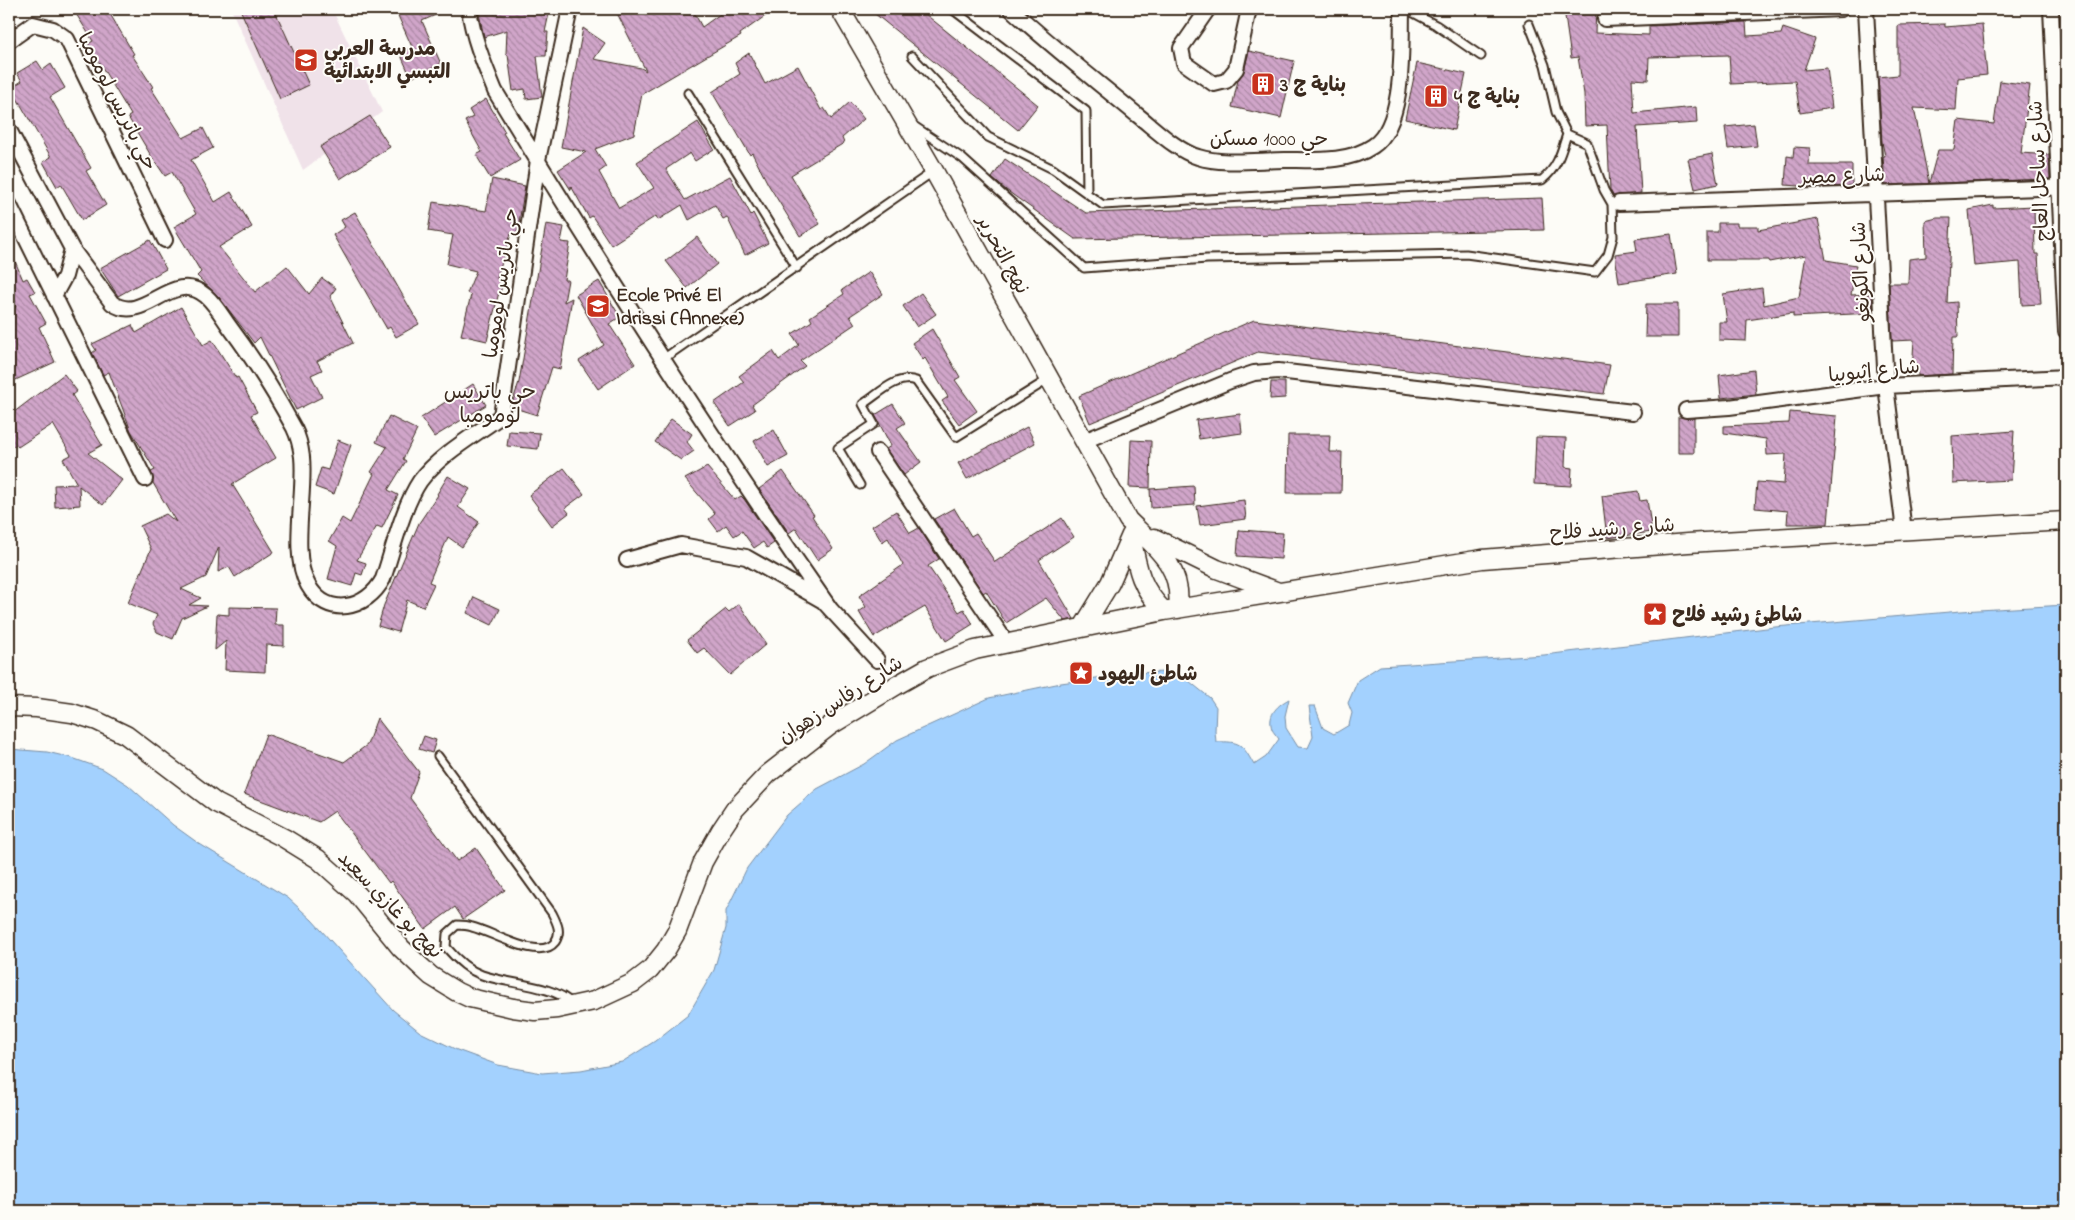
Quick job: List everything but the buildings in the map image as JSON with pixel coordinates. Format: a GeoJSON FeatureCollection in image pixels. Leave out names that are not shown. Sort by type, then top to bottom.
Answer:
{"type":"FeatureCollection","features":[{"type":"Feature","properties":{"kind":"street"},"geometry":{"type":"LineString","coordinates":[[469,9],[472,31],[496,91],[663,359],[768,519],[831,610]]}},
{"type":"Feature","properties":{"kind":"street","name":"حي باتريس لومومبا"},"geometry":{"type":"LineString","coordinates":[[9,130],[72,249],[108,299],[122,308],[137,307],[177,288],[196,290],[211,301],[249,353],[295,430],[302,456],[302,497],[298,535],[303,574],[314,594],[324,601],[335,605],[347,606],[369,598],[383,579],[409,502],[420,481],[435,464],[501,416],[538,160],[570,9]]}},
{"type":"Feature","properties":{"kind":"street","name":"نهج التحرير"},"geometry":{"type":"LineString","coordinates":[[840,9],[934,171],[1132,528],[1164,556],[1171,565],[1178,587],[1171,610],[1146,591],[1140,579],[1132,528]]}},
{"type":"Feature","properties":{"kind":"street","name":"حي 1000 مسكن"},"geometry":{"type":"LineString","coordinates":[[1011,9],[1038,34],[1167,138],[1197,157],[1218,161],[1327,160],[1353,154],[1374,145],[1387,130],[1396,106],[1400,71],[1402,9]]}},
{"type":"Feature","properties":{"kind":"street"},"geometry":{"type":"LineString","coordinates":[[1208,9],[1181,48],[1184,63],[1214,84],[1226,81],[1236,69],[1249,9]]}},
{"type":"Feature","properties":{"kind":"street"},"geometry":{"type":"LineString","coordinates":[[1605,19],[1841,9]]}},
{"type":"Feature","properties":{"kind":"street","name":"شارع الكونغو"},"geometry":{"type":"LineString","coordinates":[[1866,9],[1886,386],[1904,531]]}},
{"type":"Feature","properties":{"kind":"street","name":"شارع ساحل العاج"},"geometry":{"type":"LineString","coordinates":[[2051,9],[2063,187],[2066,331]]}},
{"type":"Feature","properties":{"kind":"street","name":"حي باتريس لومومبا"},"geometry":{"type":"LineString","coordinates":[[9,41],[33,24],[53,29],[68,38],[165,240]]}},
{"type":"Feature","properties":{"kind":"street","name":"شارع مصر"},"geometry":{"type":"LineString","coordinates":[[1620,203],[2063,187]]}},
{"type":"Feature","properties":{"kind":"street"},"geometry":{"type":"LineString","coordinates":[[9,204],[145,479]]}},
{"type":"Feature","properties":{"kind":"street"},"geometry":{"type":"LineString","coordinates":[[54,296],[65,276],[72,249]]}},
{"type":"Feature","properties":{"kind":"street"},"geometry":{"type":"LineString","coordinates":[[1084,441],[1230,381],[1254,373],[1278,371],[1633,412]]}},
{"type":"Feature","properties":{"kind":"street","name":"شارع إثيوبيا"},"geometry":{"type":"LineString","coordinates":[[1686,410],[1729,407],[1886,386],[2066,377]]}},
{"type":"Feature","properties":{"kind":"street"},"geometry":{"type":"LineString","coordinates":[[878,452],[1006,642]]}},
{"type":"Feature","properties":{"kind":"street","name":"شارع رشيد فلاح"},"geometry":{"type":"LineString","coordinates":[[1171,610],[1482,559],[1688,543],[2066,521]]}},
{"type":"Feature","properties":{"kind":"street"},"geometry":{"type":"LineString","coordinates":[[1083,627],[1110,583],[1132,528],[1217,569],[1279,592]]}},
{"type":"Feature","properties":{"kind":"street"},"geometry":{"type":"LineString","coordinates":[[627,560],[681,545],[746,557],[823,601],[877,660]]}},
{"type":"Feature","properties":{"kind":"street","name":"شارع رفاس زهوان"},"geometry":{"type":"LineString","coordinates":[[650,970],[666,950],[677,931],[703,862],[735,809],[768,774],[831,726],[911,676],[958,656],[1006,642],[1171,610]]}},
{"type":"Feature","properties":{"kind":"street","name":"نهج بو غازي سعيد"},"geometry":{"type":"LineString","coordinates":[[9,707],[37,708],[72,713],[97,721],[126,735],[216,803],[284,838],[318,859],[358,894],[401,948],[418,965],[431,976],[457,992],[486,1002],[528,1010],[557,1010],[594,1001],[614,993],[633,983],[650,970]]}},
{"type":"Feature","properties":{"kind":"lane"},"geometry":{"type":"LineString","coordinates":[[952,9],[1086,111],[1087,193]]}},
{"type":"Feature","properties":{"kind":"lane"},"geometry":{"type":"LineString","coordinates":[[1406,9],[1436,25],[1481,56]]}},
{"type":"Feature","properties":{"kind":"lane"},"geometry":{"type":"LineString","coordinates":[[904,118],[962,158],[1084,268],[1207,260],[1466,254],[1595,272],[1608,256],[1613,237],[1612,204],[1604,190],[1587,143],[1567,134],[1556,112],[1545,65],[1529,24]]}},
{"type":"Feature","properties":{"kind":"lane"},"geometry":{"type":"LineString","coordinates":[[912,56],[988,137],[1053,169],[1103,205],[1542,180],[1552,172],[1558,162],[1567,134]]}},
{"type":"Feature","properties":{"kind":"lane"},"geometry":{"type":"LineString","coordinates":[[688,93],[797,268]]}},
{"type":"Feature","properties":{"kind":"lane"},"geometry":{"type":"LineString","coordinates":[[663,359],[797,268],[934,171]]}},
{"type":"Feature","properties":{"kind":"lane"},"geometry":{"type":"LineString","coordinates":[[860,485],[838,448],[874,424],[863,404],[898,380],[909,378],[916,381],[956,437],[1049,379]]}},
{"type":"Feature","properties":{"kind":"lane"},"geometry":{"type":"LineString","coordinates":[[438,756],[552,913],[558,926],[558,937],[553,945],[540,950],[513,943],[472,926],[457,925],[447,934],[446,947],[457,960],[481,975],[561,994],[574,1006]]}},
{"type":"Feature","properties":{"kind":"shaded area","name":"مدرسة العربي التبسي الابتدائية"},"geometry":{"type":"Polygon","coordinates":[[[231,9],[332,9],[382,112],[303,170],[231,9]]]}},
{"type":"Feature","properties":{"kind":"water"},"geometry":{"type":"Polygon","coordinates":[[[2066,605],[2066,1211],[9,1211],[9,749],[47,752],[72,758],[103,769],[128,785],[173,825],[198,843],[288,898],[312,920],[393,1010],[420,1032],[457,1050],[498,1065],[542,1073],[581,1070],[622,1062],[655,1041],[688,1015],[714,970],[726,928],[726,911],[747,868],[787,815],[817,789],[864,764],[897,740],[989,698],[1061,683],[1131,673],[1167,672],[1184,677],[1210,698],[1216,707],[1216,742],[1231,742],[1240,745],[1247,752],[1254,765],[1266,757],[1279,739],[1272,729],[1271,719],[1274,711],[1281,704],[1289,699],[1285,716],[1286,728],[1298,747],[1308,748],[1313,737],[1309,706],[1315,706],[1323,728],[1334,734],[1349,725],[1352,713],[1348,703],[1358,680],[1380,666],[1544,655],[1775,627],[1961,611],[2066,605]]]}},
{"type":"Feature","properties":{"kind":"place","name":"مدرسة العربي التبسي الابتدائية"},"geometry":{"type":"Point","coordinates":[306,60]}},
{"type":"Feature","properties":{"kind":"place","name":"بناية ج 3"},"geometry":{"type":"Point","coordinates":[1263,84]}},
{"type":"Feature","properties":{"kind":"place","name":"بناية ج 4"},"geometry":{"type":"Point","coordinates":[1436,96]}},
{"type":"Feature","properties":{"kind":"place","name":"Ecole Privé El Idrissi (Annexe)"},"geometry":{"type":"Point","coordinates":[598,306]}},
{"type":"Feature","properties":{"kind":"place","name":"شاطئ رشيد فلاح"},"geometry":{"type":"Point","coordinates":[1655,614]}},
{"type":"Feature","properties":{"kind":"place","name":"شاطئ اليهود"},"geometry":{"type":"Point","coordinates":[1081,673]}},
{"type":"Feature","properties":{"kind":"district","name":"حي باتريس لومومبا"},"geometry":{"type":"Point","coordinates":[490,403]}}]}
